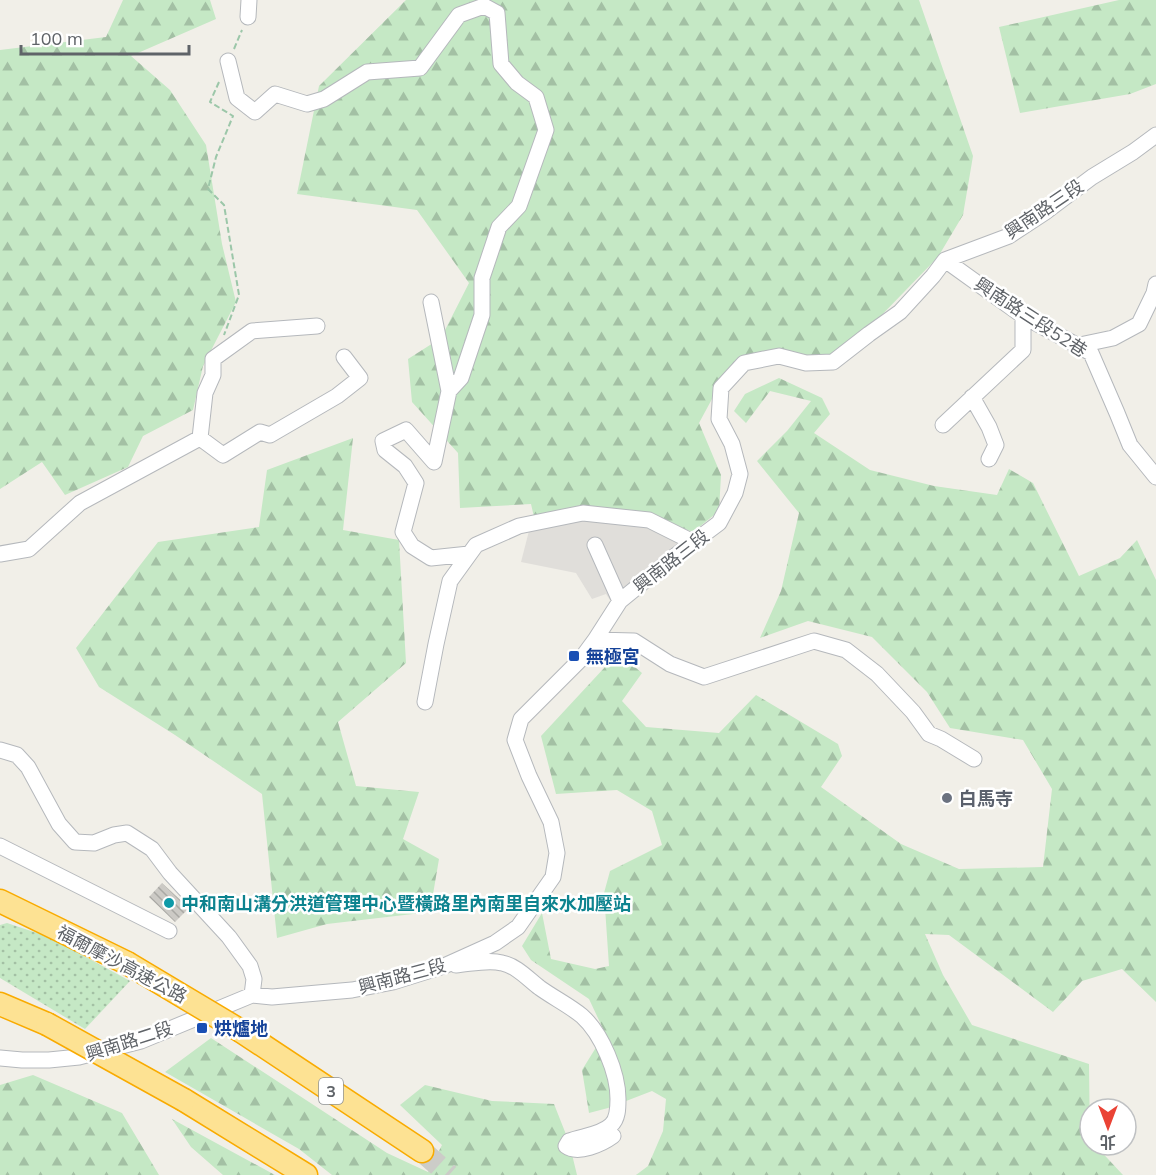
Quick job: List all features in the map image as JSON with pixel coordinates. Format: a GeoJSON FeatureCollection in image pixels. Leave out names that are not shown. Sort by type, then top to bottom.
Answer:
{"type":"FeatureCollection","features":[{"type":"Feature","properties":{"kind":"highway","name":"福爾摩沙高速公路"},"geometry":{"type":"LineString","coordinates":[[0,901],[127,963],[240,1031],[422,1151]]}},
{"type":"Feature","properties":{"kind":"highway"},"geometry":{"type":"LineString","coordinates":[[0,1004],[47,1024],[184,1100],[306,1175]]}},
{"type":"Feature","properties":{"kind":"street"},"geometry":{"type":"LineString","coordinates":[[248,17],[249,0]]}},
{"type":"Feature","properties":{"kind":"street"},"geometry":{"type":"LineString","coordinates":[[228,61],[237,98],[255,112],[276,94],[307,104],[324,99],[367,72],[420,68],[459,15],[484,6],[497,13],[501,64],[518,83],[536,97],[546,130],[519,206],[499,227],[482,278],[482,315],[461,378],[448,391]]}},
{"type":"Feature","properties":{"kind":"street","name":"興南路三段"},"geometry":{"type":"LineString","coordinates":[[252,995],[272,997],[352,990],[393,982],[444,966],[495,943],[518,927],[553,877],[557,853],[551,822],[515,740],[521,719],[580,659],[620,602],[718,523],[735,493],[740,474],[732,444],[719,419],[721,388],[744,363],[779,356],[806,363],[833,362],[900,312],[945,260],[1010,236],[1092,177],[1156,135]]}},
{"type":"Feature","properties":{"kind":"street","name":"興南路三段52巷"},"geometry":{"type":"LineString","coordinates":[[945,260],[1023,316],[1091,353],[1130,445],[1156,477]]}},
{"type":"Feature","properties":{"kind":"street"},"geometry":{"type":"LineString","coordinates":[[1075,346],[1113,338],[1139,324],[1156,284]]}},
{"type":"Feature","properties":{"kind":"street"},"geometry":{"type":"LineString","coordinates":[[431,302],[448,391],[434,462],[406,430],[383,441],[385,450],[405,466],[416,483],[403,532],[412,546],[431,558],[470,554]]}},
{"type":"Feature","properties":{"kind":"street"},"geometry":{"type":"LineString","coordinates":[[943,425],[1023,350],[1023,316]]}},
{"type":"Feature","properties":{"kind":"street"},"geometry":{"type":"LineString","coordinates":[[200,438],[205,393],[213,375],[213,359],[252,331],[317,326]]}},
{"type":"Feature","properties":{"kind":"street"},"geometry":{"type":"LineString","coordinates":[[200,438],[223,455],[260,432],[270,435],[338,396],[360,378],[344,357]]}},
{"type":"Feature","properties":{"kind":"street"},"geometry":{"type":"LineString","coordinates":[[972,397],[996,445],[989,459]]}},
{"type":"Feature","properties":{"kind":"street"},"geometry":{"type":"LineString","coordinates":[[0,554],[29,549],[80,503],[200,438]]}},
{"type":"Feature","properties":{"kind":"street"},"geometry":{"type":"LineString","coordinates":[[425,702],[450,581],[476,545],[519,526],[583,513],[650,520],[693,542]]}},
{"type":"Feature","properties":{"kind":"street"},"geometry":{"type":"LineString","coordinates":[[595,545],[620,602]]}},
{"type":"Feature","properties":{"kind":"street"},"geometry":{"type":"LineString","coordinates":[[595,640],[634,640],[670,664],[704,676],[814,640],[846,650],[884,682],[913,712],[930,734],[974,759]]}},
{"type":"Feature","properties":{"kind":"street"},"geometry":{"type":"LineString","coordinates":[[0,750],[17,755],[28,767],[59,824],[75,842],[94,843],[114,835],[127,833],[152,849],[170,873],[229,937],[250,966],[254,979],[252,995]]}},
{"type":"Feature","properties":{"kind":"street"},"geometry":{"type":"LineString","coordinates":[[0,846],[168,931]]}},
{"type":"Feature","properties":{"kind":"street"},"geometry":{"type":"LineString","coordinates":[[444,966],[502,963],[520,971],[538,987],[583,1017],[600,1040],[610,1062],[618,1087],[618,1110],[614,1123],[605,1130],[569,1141],[566,1146],[577,1150],[604,1143],[613,1136]]}},
{"type":"Feature","properties":{"kind":"street","name":"興南路二段"},"geometry":{"type":"LineString","coordinates":[[0,1058],[49,1060],[79,1057],[141,1041],[252,995]]}},
{"type":"Feature","properties":{"kind":"path"},"geometry":{"type":"LineString","coordinates":[[213,359],[240,295],[224,205],[208,189],[216,157],[232,116],[210,102],[248,17]]}},
{"type":"Feature","properties":{"kind":"shaded area"},"geometry":{"type":"Polygon","coordinates":[[[583,516],[646,524],[683,540],[610,600],[606,594],[592,599],[576,573],[521,562],[530,527],[583,516]]]}},
{"type":"Feature","properties":{"kind":"green space"},"geometry":{"type":"Polygon","coordinates":[[[123,0],[210,0],[216,19],[131,56],[170,90],[206,145],[222,244],[236,302],[203,366],[193,410],[143,436],[128,467],[65,495],[42,462],[0,489],[0,50],[106,37],[123,0]]]}},
{"type":"Feature","properties":{"kind":"green space"},"geometry":{"type":"Polygon","coordinates":[[[406,0],[919,0],[973,156],[963,215],[938,257],[872,325],[821,369],[772,361],[725,375],[699,423],[721,475],[719,511],[693,532],[650,516],[534,517],[531,504],[460,508],[458,453],[412,402],[408,359],[441,338],[469,283],[417,210],[297,194],[319,86],[406,0]]]}},
{"type":"Feature","properties":{"kind":"green space"},"geometry":{"type":"Polygon","coordinates":[[[1119,0],[1156,0],[1156,84],[1130,94],[1020,113],[999,27],[1119,0]]]}},
{"type":"Feature","properties":{"kind":"green space"},"geometry":{"type":"Polygon","coordinates":[[[779,378],[822,398],[830,414],[814,433],[870,470],[934,486],[997,495],[1009,469],[1033,483],[1079,576],[1120,558],[1137,540],[1156,580],[1156,1002],[1122,969],[1082,981],[1053,1012],[949,935],[925,934],[943,975],[972,1025],[1089,1064],[1089,1097],[1078,1097],[1078,1157],[1106,1157],[1123,1175],[636,1175],[648,1166],[663,1131],[666,1099],[652,1091],[589,1113],[582,1070],[605,1033],[589,999],[531,960],[522,946],[542,913],[551,959],[595,969],[609,966],[604,893],[610,871],[662,845],[652,811],[617,790],[556,794],[541,736],[618,653],[642,673],[622,701],[646,727],[719,733],[756,695],[838,744],[842,756],[821,787],[901,844],[959,869],[1043,867],[1052,789],[1023,740],[950,728],[927,692],[872,637],[808,621],[760,638],[781,591],[799,513],[757,461],[787,431],[811,401],[770,391],[746,423],[734,411],[745,394],[779,378]]]}},
{"type":"Feature","properties":{"kind":"green space"},"geometry":{"type":"Polygon","coordinates":[[[353,438],[343,530],[399,540],[406,663],[338,722],[356,786],[419,792],[403,839],[439,859],[430,912],[327,924],[277,938],[262,794],[99,687],[76,648],[158,542],[259,527],[267,470],[353,438]]]}},
{"type":"Feature","properties":{"kind":"green space"},"geometry":{"type":"Polygon","coordinates":[[[7,923],[49,937],[130,981],[85,1029],[0,978],[0,925],[7,923]]]}},
{"type":"Feature","properties":{"kind":"green space"},"geometry":{"type":"Polygon","coordinates":[[[211,1038],[387,1153],[428,1172],[442,1145],[400,1105],[425,1085],[492,1101],[554,1104],[569,1142],[577,1175],[332,1175],[299,1149],[165,1072],[211,1038]]]}},
{"type":"Feature","properties":{"kind":"green space"},"geometry":{"type":"Polygon","coordinates":[[[33,1075],[122,1113],[159,1175],[0,1175],[0,1085],[33,1075]]]}},
{"type":"Feature","properties":{"kind":"green space"},"geometry":{"type":"Polygon","coordinates":[[[172,1119],[275,1175],[223,1175],[191,1147],[172,1119]]]}},
{"type":"Feature","properties":{"kind":"building","name":"中和南山溝分洪道管理中心暨橫路里內南里自來水加壓站"},"geometry":{"type":"Polygon","coordinates":[[[162,883],[189,908],[175,922],[149,897],[162,883]]]}},
{"type":"Feature","properties":{"kind":"tunnel"},"geometry":{"type":"LineString","coordinates":[[422,1151],[449,1175]]}},
{"type":"Feature","properties":{"kind":"place","name":"無極宮"},"geometry":{"type":"Point","coordinates":[574,656]}},
{"type":"Feature","properties":{"kind":"place","name":"白馬寺"},"geometry":{"type":"Point","coordinates":[947,798]}},
{"type":"Feature","properties":{"kind":"place","name":"中和南山溝分洪道管理中心暨橫路里內南里自來水加壓站"},"geometry":{"type":"Point","coordinates":[169,903]}},
{"type":"Feature","properties":{"kind":"place","name":"烘爐地"},"geometry":{"type":"Point","coordinates":[202,1028]}}]}
